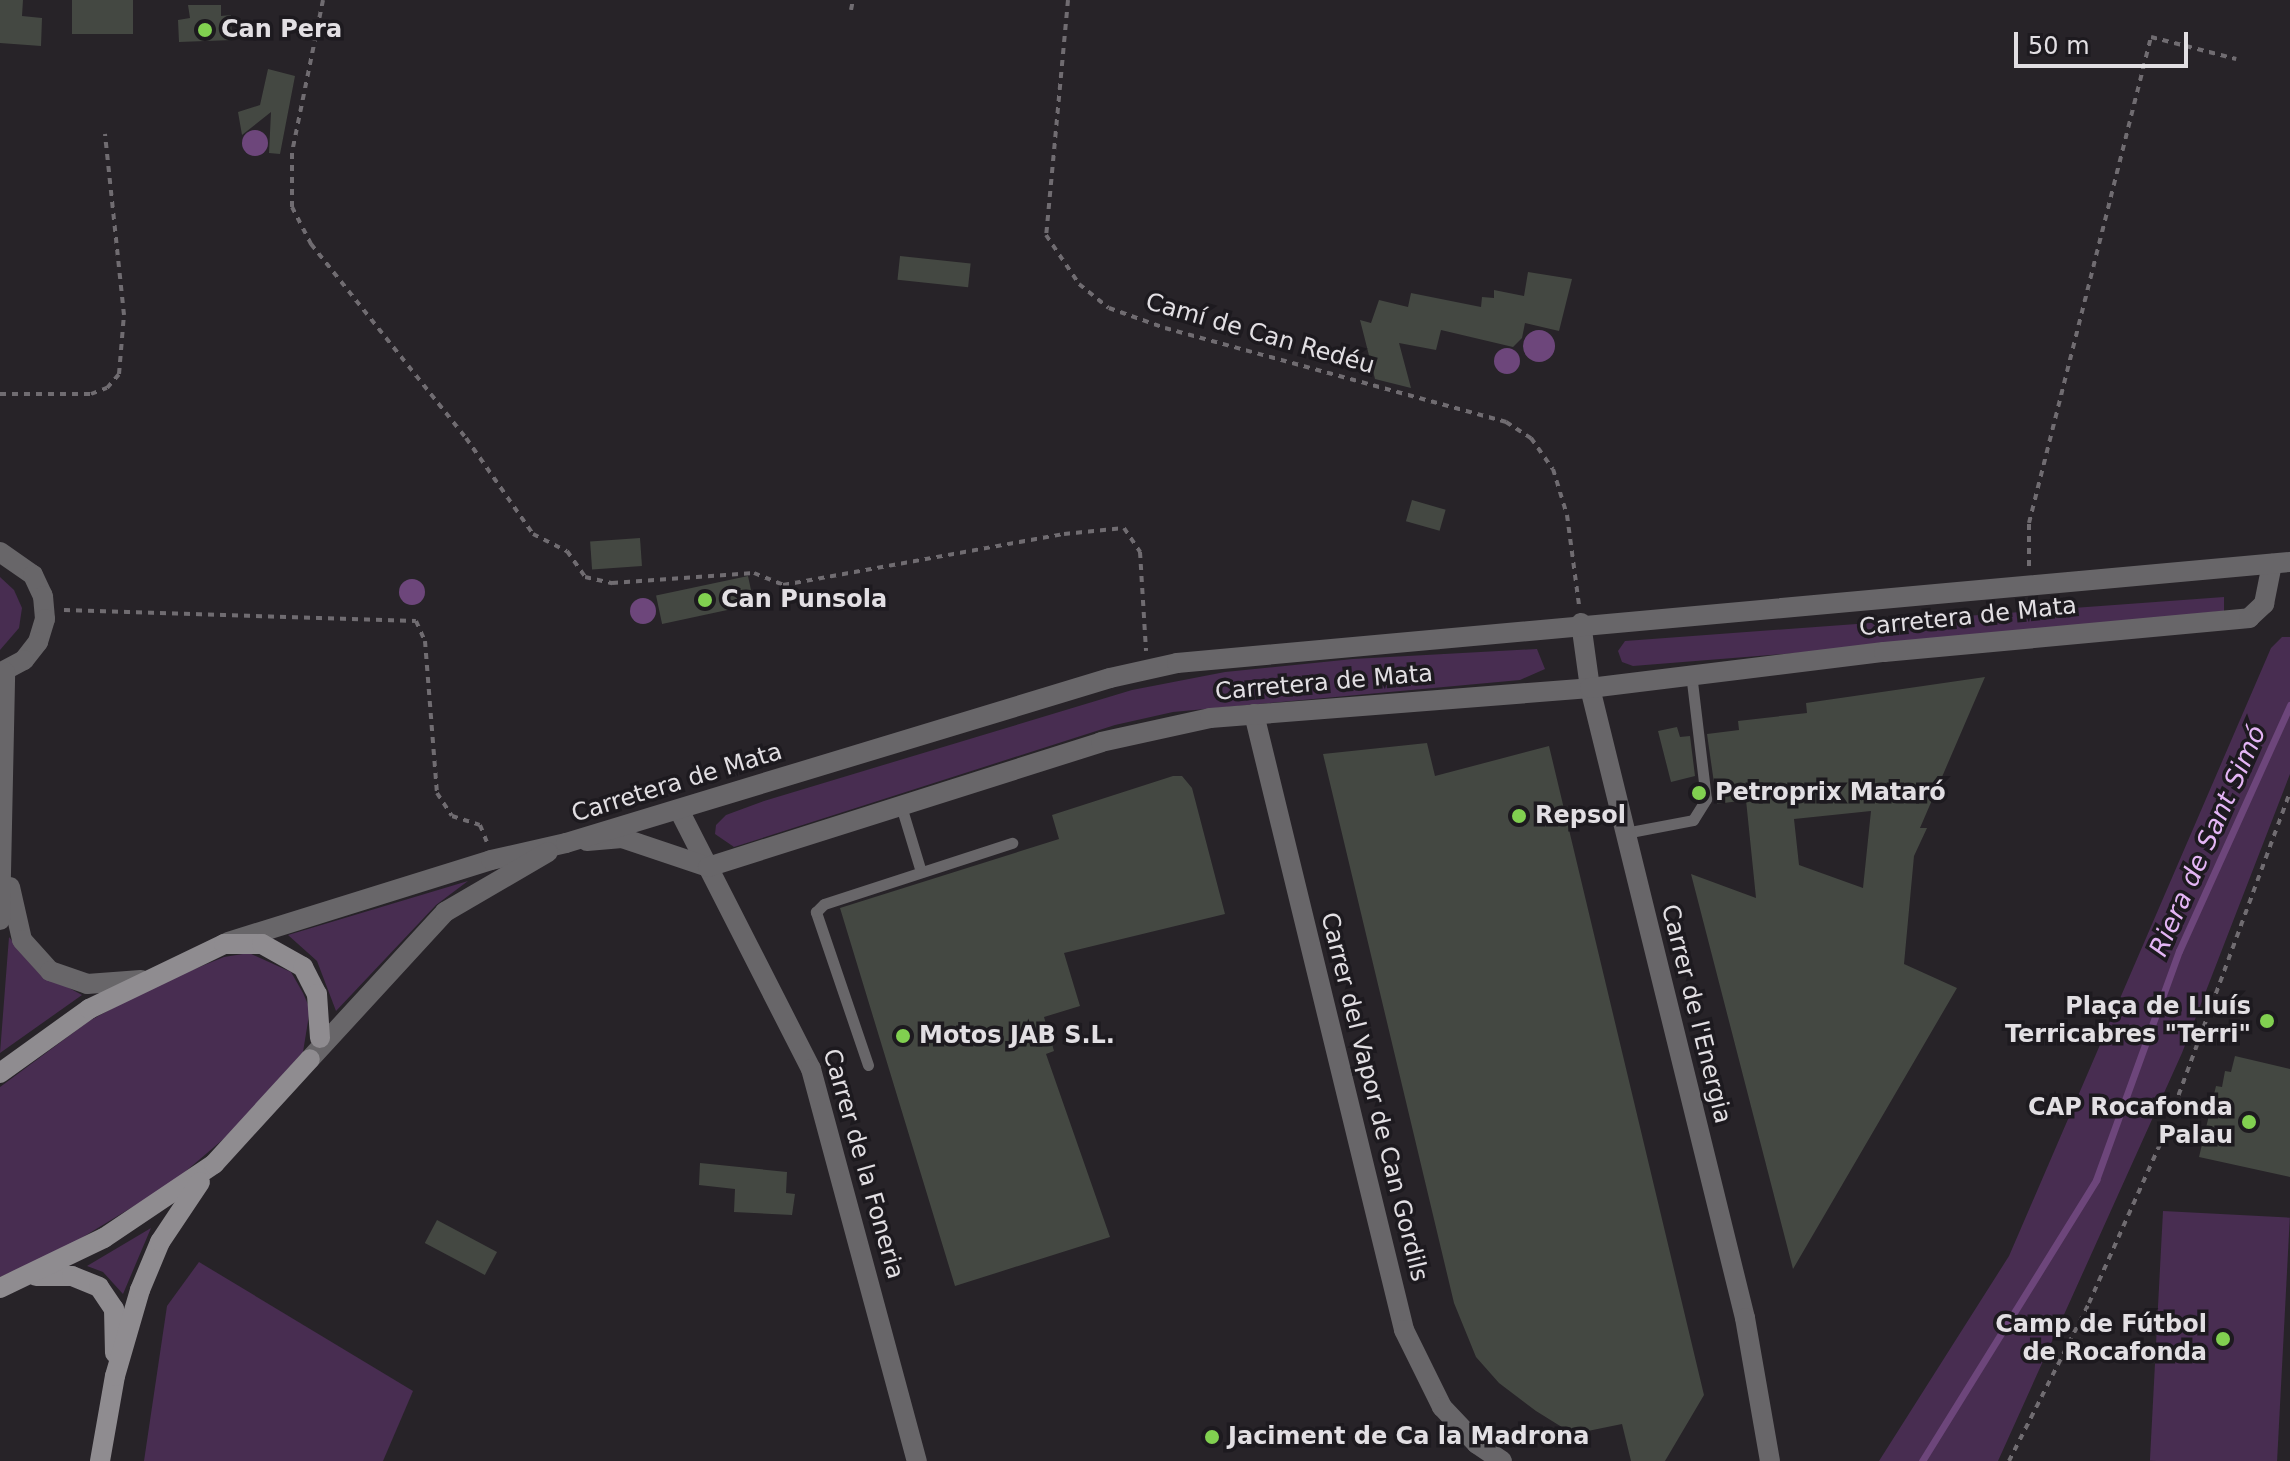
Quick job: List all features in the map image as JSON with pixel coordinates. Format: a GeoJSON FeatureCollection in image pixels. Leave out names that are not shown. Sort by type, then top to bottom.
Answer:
{"type":"FeatureCollection","features":[{"type":"Feature","properties":{"kind":"main road"},"geometry":{"type":"LineString","coordinates":[[0,1073],[89,1009],[141,980],[224,944],[262,944],[303,967],[317,994],[320,1038]]}},
{"type":"Feature","properties":{"kind":"main road"},"geometry":{"type":"LineString","coordinates":[[100,1461],[115,1376],[160,1242],[214,1164],[310,1059]]}},
{"type":"Feature","properties":{"kind":"main road"},"geometry":{"type":"LineString","coordinates":[[0,1288],[104,1238],[214,1164]]}},
{"type":"Feature","properties":{"kind":"main road"},"geometry":{"type":"LineString","coordinates":[[24,1278],[55,1274],[99,1287],[114,1309],[115,1376]]}},
{"type":"Feature","properties":{"kind":"street"},"geometry":{"type":"LineString","coordinates":[[0,552],[33,575],[44,610],[38,642],[24,660],[2,673],[4,860],[0,920]]}},
{"type":"Feature","properties":{"kind":"street","name":"Carretera de Mata"},"geometry":{"type":"LineString","coordinates":[[2281,563],[2264,604],[2249,618],[1691,673],[1590,688],[1210,718],[1101,742],[708,867],[622,838],[566,843],[1149,669],[1241,653],[2281,563]]}},
{"type":"Feature","properties":{"kind":"street","name":"Carrer de l'Energia"},"geometry":{"type":"LineString","coordinates":[[1581,623],[1590,688],[1766,1416],[1770,1461]]}},
{"type":"Feature","properties":{"kind":"street","name":"Carrer del Vapor de Can Gordils"},"geometry":{"type":"LineString","coordinates":[[1254,714],[1404,1330],[1442,1407],[1477,1444],[1502,1461]]}},
{"type":"Feature","properties":{"kind":"street","name":"Carrer de la Foneria"},"geometry":{"type":"LineString","coordinates":[[679,810],[811,1069],[917,1461]]}},
{"type":"Feature","properties":{"kind":"street"},"geometry":{"type":"LineString","coordinates":[[224,944],[491,860],[566,843]]}},
{"type":"Feature","properties":{"kind":"street"},"geometry":{"type":"LineString","coordinates":[[310,1059],[445,912],[566,843]]}},
{"type":"Feature","properties":{"kind":"street"},"geometry":{"type":"LineString","coordinates":[[4,860],[22,940],[50,971],[87,984],[141,980]]}},
{"type":"Feature","properties":{"kind":"street"},"geometry":{"type":"LineString","coordinates":[[310,1059],[320,1038]]}},
{"type":"Feature","properties":{"kind":"street","name":"Carrer de l'Energia"},"geometry":{"type":"LineString","coordinates":[[1756,1461],[1766,1416]]}},
{"type":"Feature","properties":{"kind":"lane"},"geometry":{"type":"LineString","coordinates":[[1625,833],[1693,820],[1706,799],[1691,673]]}},
{"type":"Feature","properties":{"kind":"lane"},"geometry":{"type":"LineString","coordinates":[[901,806],[921,872]]}},
{"type":"Feature","properties":{"kind":"lane"},"geometry":{"type":"LineString","coordinates":[[868,1065],[816,912],[824,904],[1012,843]]}},
{"type":"Feature","properties":{"kind":"path"},"geometry":{"type":"LineString","coordinates":[[323,0],[292,153],[292,207],[311,244],[466,438],[533,534],[567,551],[585,577],[612,583],[754,573],[783,585],[1064,534],[1124,528],[1140,552],[1142,628],[1149,669]]}},
{"type":"Feature","properties":{"kind":"path"},"geometry":{"type":"LineString","coordinates":[[851,10],[853,0]]}},
{"type":"Feature","properties":{"kind":"path","name":"Camí de Can Redéu"},"geometry":{"type":"LineString","coordinates":[[1068,0],[1046,235],[1079,284],[1109,308],[1165,328],[1478,411],[1519,430],[1553,469],[1567,515],[1581,623]]}},
{"type":"Feature","properties":{"kind":"path"},"geometry":{"type":"LineString","coordinates":[[2029,584],[2029,523],[2151,37],[2236,59]]}},
{"type":"Feature","properties":{"kind":"path"},"geometry":{"type":"LineString","coordinates":[[0,394],[91,394],[107,388],[119,374],[124,315],[105,134]]}},
{"type":"Feature","properties":{"kind":"path"},"geometry":{"type":"LineString","coordinates":[[44,610],[416,621],[425,641],[437,793],[452,816],[484,830],[491,860]]}},
{"type":"Feature","properties":{"kind":"path"},"geometry":{"type":"LineString","coordinates":[[2009,1461],[2089,1303],[2162,1140],[2290,792]]}},
{"type":"Feature","properties":{"kind":"shaded area"},"geometry":{"type":"Polygon","coordinates":[[[255,130],[264,134],[268,143],[264,152],[255,156],[246,152],[242,143],[246,134],[255,130]]]}},
{"type":"Feature","properties":{"kind":"shaded area"},"geometry":{"type":"Polygon","coordinates":[[[1539,330],[1551,334],[1555,346],[1551,358],[1539,362],[1527,358],[1523,346],[1527,334],[1539,330]]]}},
{"type":"Feature","properties":{"kind":"shaded area"},"geometry":{"type":"Polygon","coordinates":[[[1507,348],[1516,352],[1520,361],[1516,370],[1507,374],[1498,370],[1494,361],[1498,352],[1507,348]]]}},
{"type":"Feature","properties":{"kind":"shaded area"},"geometry":{"type":"Polygon","coordinates":[[[0,577],[14,590],[22,608],[19,628],[0,650],[0,577]]]}},
{"type":"Feature","properties":{"kind":"shaded area"},"geometry":{"type":"Polygon","coordinates":[[[412,579],[421,583],[425,592],[421,601],[412,605],[403,601],[399,592],[403,583],[412,579]]]}},
{"type":"Feature","properties":{"kind":"shaded area"},"geometry":{"type":"Polygon","coordinates":[[[2224,597],[2224,611],[1834,650],[1633,666],[1622,662],[1618,651],[1625,641],[2224,597]]]}},
{"type":"Feature","properties":{"kind":"shaded area"},"geometry":{"type":"Polygon","coordinates":[[[643,598],[652,602],[656,611],[652,620],[643,624],[634,620],[630,611],[634,602],[643,598]]]}},
{"type":"Feature","properties":{"kind":"shaded area"},"geometry":{"type":"Polygon","coordinates":[[[2282,637],[2290,637],[2290,774],[2182,1053],[1998,1461],[1879,1461],[2009,1256],[2271,648],[2282,637]]]}},
{"type":"Feature","properties":{"kind":"shaded area"},"geometry":{"type":"Polygon","coordinates":[[[1537,649],[1545,669],[1520,680],[1173,712],[1115,725],[734,847],[715,834],[716,825],[726,815],[764,801],[1132,690],[1225,672],[1353,659],[1537,649]]]}},
{"type":"Feature","properties":{"kind":"shaded area"},"geometry":{"type":"Polygon","coordinates":[[[468,881],[436,905],[336,1011],[317,961],[288,935],[468,881]]]}},
{"type":"Feature","properties":{"kind":"shaded area"},"geometry":{"type":"Polygon","coordinates":[[[9,937],[36,970],[82,995],[0,1053],[9,937]]]}},
{"type":"Feature","properties":{"kind":"shaded area"},"geometry":{"type":"Polygon","coordinates":[[[249,953],[291,972],[303,993],[310,1009],[303,1052],[227,1136],[172,1183],[60,1251],[0,1277],[0,1087],[89,1021],[160,983],[224,957],[249,953]]]}},
{"type":"Feature","properties":{"kind":"shaded area","name":"Camp de Fútbol de Rocafonda"},"geometry":{"type":"Polygon","coordinates":[[[2163,1211],[2290,1218],[2277,1461],[2150,1461],[2163,1211]]]}},
{"type":"Feature","properties":{"kind":"shaded area"},"geometry":{"type":"Polygon","coordinates":[[[151,1228],[123,1294],[103,1272],[87,1266],[151,1228]]]}},
{"type":"Feature","properties":{"kind":"shaded area"},"geometry":{"type":"Polygon","coordinates":[[[199,1262],[413,1391],[383,1461],[144,1461],[167,1306],[199,1262]]]}},
{"type":"Feature","properties":{"kind":"building"},"geometry":{"type":"Polygon","coordinates":[[[0,0],[23,0],[22,16],[42,18],[41,46],[0,43],[0,0]]]}},
{"type":"Feature","properties":{"kind":"building"},"geometry":{"type":"Polygon","coordinates":[[[72,0],[133,0],[133,34],[72,34],[72,0]]]}},
{"type":"Feature","properties":{"kind":"building","name":"Can Pera"},"geometry":{"type":"Polygon","coordinates":[[[188,5],[221,5],[221,16],[231,15],[232,40],[179,42],[178,20],[190,18],[188,5]]]}},
{"type":"Feature","properties":{"kind":"building"},"geometry":{"type":"Polygon","coordinates":[[[268,69],[295,76],[280,154],[269,153],[271,112],[242,135],[238,112],[260,105],[268,69]]]}},
{"type":"Feature","properties":{"kind":"building"},"geometry":{"type":"Polygon","coordinates":[[[900,256],[971,263],[968,287],[897,280],[900,256]]]}},
{"type":"Feature","properties":{"kind":"building"},"geometry":{"type":"Polygon","coordinates":[[[1528,272],[1572,279],[1559,331],[1525,323],[1522,338],[1513,347],[1441,330],[1436,350],[1399,343],[1411,388],[1375,379],[1360,320],[1371,323],[1379,300],[1408,307],[1411,293],[1481,307],[1482,297],[1494,298],[1494,290],[1524,296],[1528,272]]]}},
{"type":"Feature","properties":{"kind":"building"},"geometry":{"type":"Polygon","coordinates":[[[1412,500],[1446,510],[1440,531],[1406,521],[1412,500]]]}},
{"type":"Feature","properties":{"kind":"building"},"geometry":{"type":"Polygon","coordinates":[[[640,538],[642,566],[592,569],[590,541],[640,538]]]}},
{"type":"Feature","properties":{"kind":"building","name":"Can Punsola"},"geometry":{"type":"Polygon","coordinates":[[[748,576],[754,604],[662,624],[656,596],[748,576]]]}},
{"type":"Feature","properties":{"kind":"building"},"geometry":{"type":"Polygon","coordinates":[[[1985,677],[1920,828],[1927,828],[1914,856],[1904,964],[1957,988],[1793,1269],[1691,874],[1756,898],[1746,800],[1717,804],[1707,734],[1739,730],[1738,721],[1807,713],[1806,703],[1985,677]],[[1871,811],[1794,819],[1799,865],[1863,888],[1871,811]]]}},
{"type":"Feature","properties":{"kind":"building"},"geometry":{"type":"Polygon","coordinates":[[[1677,727],[1680,737],[1690,736],[1695,776],[1671,782],[1658,731],[1677,727]]]}},
{"type":"Feature","properties":{"kind":"building"},"geometry":{"type":"Polygon","coordinates":[[[1427,743],[1435,776],[1549,746],[1704,1395],[1665,1461],[1631,1461],[1622,1424],[1573,1434],[1536,1411],[1499,1383],[1476,1357],[1454,1303],[1323,754],[1427,743]]]}},
{"type":"Feature","properties":{"kind":"building"},"geometry":{"type":"Polygon","coordinates":[[[1173,776],[1182,776],[1192,788],[1225,914],[1064,953],[1080,1006],[1044,1017],[1054,1051],[1046,1054],[1110,1237],[955,1286],[840,908],[1059,839],[1052,815],[1173,776]]]}},
{"type":"Feature","properties":{"kind":"building","name":"CAP Rocafonda Palau"},"geometry":{"type":"Polygon","coordinates":[[[2235,1056],[2290,1069],[2290,1177],[2199,1157],[2216,1086],[2222,1087],[2225,1071],[2231,1072],[2235,1056]]]}},
{"type":"Feature","properties":{"kind":"building"},"geometry":{"type":"Polygon","coordinates":[[[700,1163],[787,1172],[786,1193],[795,1194],[792,1215],[734,1212],[735,1189],[699,1185],[700,1163]]]}},
{"type":"Feature","properties":{"kind":"building"},"geometry":{"type":"Polygon","coordinates":[[[437,1220],[497,1252],[485,1275],[425,1243],[437,1220]]]}},
{"type":"Feature","properties":{"kind":"waterway","name":"Riera de Sant Simó"},"geometry":{"type":"LineString","coordinates":[[1922,1461],[2096,1180],[2179,951],[2290,705]]}},
{"type":"Feature","properties":{"kind":"place","name":"Can Pera"},"geometry":{"type":"Point","coordinates":[205,30]}},
{"type":"Feature","properties":{"kind":"place","name":"Can Punsola"},"geometry":{"type":"Point","coordinates":[705,600]}},
{"type":"Feature","properties":{"kind":"place","name":"Petroprix Mataró"},"geometry":{"type":"Point","coordinates":[1699,793]}},
{"type":"Feature","properties":{"kind":"place","name":"Repsol"},"geometry":{"type":"Point","coordinates":[1519,816]}},
{"type":"Feature","properties":{"kind":"place","name":"Plaça de Lluís Terricabres \"Terri\""},"geometry":{"type":"Point","coordinates":[2267,1021]}},
{"type":"Feature","properties":{"kind":"place","name":"Motos JAB S.L."},"geometry":{"type":"Point","coordinates":[903,1036]}},
{"type":"Feature","properties":{"kind":"place","name":"CAP Rocafonda Palau"},"geometry":{"type":"Point","coordinates":[2249,1122]}},
{"type":"Feature","properties":{"kind":"place","name":"Camp de Fútbol de Rocafonda"},"geometry":{"type":"Point","coordinates":[2223,1339]}},
{"type":"Feature","properties":{"kind":"place","name":"Jaciment de Ca la Madrona"},"geometry":{"type":"Point","coordinates":[1212,1437]}}]}
